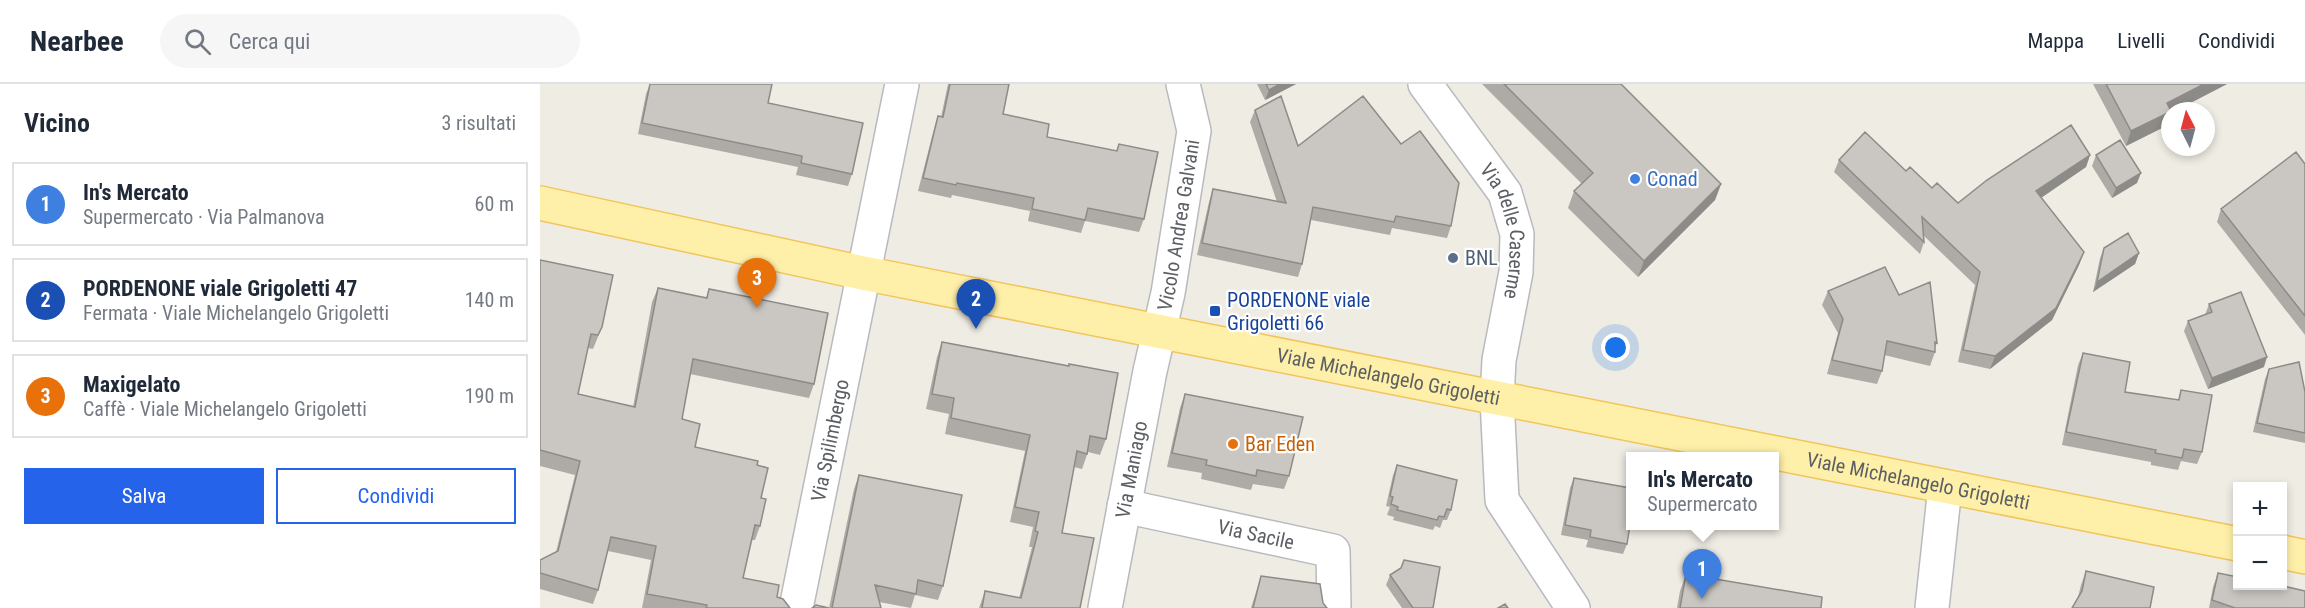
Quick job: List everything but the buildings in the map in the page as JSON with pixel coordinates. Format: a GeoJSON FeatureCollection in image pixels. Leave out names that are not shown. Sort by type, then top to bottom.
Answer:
{"type":"FeatureCollection","features":[{"type":"Feature","properties":{"kind":"main road","name":"Viale Michelangelo Grigoletti"},"geometry":{"type":"LineString","coordinates":[[540,203],[863,273],[1767,452]]}},
{"type":"Feature","properties":{"kind":"main road","name":"Viale Michelangelo Grigoletti"},"geometry":{"type":"LineString","coordinates":[[1779,454],[2233,543]]}},
{"type":"Feature","properties":{"kind":"main road"},"geometry":{"type":"LineString","coordinates":[[2287,553],[2305,557]]}},
{"type":"Feature","properties":{"kind":"street","name":"Via Spilimbergo"},"geometry":{"type":"LineString","coordinates":[[796,608],[902,84]]}},
{"type":"Feature","properties":{"kind":"street","name":"Vicolo Andrea Galvani"},"geometry":{"type":"LineString","coordinates":[[1158,330],[1168,293],[1194,131],[1183,84]]}},
{"type":"Feature","properties":{"kind":"street","name":"Via delle Caserme"},"geometry":{"type":"LineString","coordinates":[[1425,84],[1505,193],[1517,234],[1516,272],[1499,360],[1497,399],[1502,500],[1573,608]]}},
{"type":"Feature","properties":{"kind":"street","name":"Via Maniago"},"geometry":{"type":"LineString","coordinates":[[1105,608],[1158,330]]}},
{"type":"Feature","properties":{"kind":"street"},"geometry":{"type":"LineString","coordinates":[[1932,608],[1945,487]]}},
{"type":"Feature","properties":{"kind":"street","name":"Via Sacile"},"geometry":{"type":"LineString","coordinates":[[1124,506],[1333,551],[1334,608]]}},
{"type":"Feature","properties":{"kind":"place","name":"Conad"},"geometry":{"type":"Point","coordinates":[1635,179]}},
{"type":"Feature","properties":{"kind":"place","name":"BNL"},"geometry":{"type":"Point","coordinates":[1453,258]}},
{"type":"Feature","properties":{"kind":"place","name":"Maxigelato"},"geometry":{"type":"Point","coordinates":[757,308]}},
{"type":"Feature","properties":{"kind":"place","name":"PORDENONE viale Grigoletti 66"},"geometry":{"type":"Point","coordinates":[1215,311]}},
{"type":"Feature","properties":{"kind":"place","name":"PORDENONE viale Grigoletti 47"},"geometry":{"type":"Point","coordinates":[976,329]}},
{"type":"Feature","properties":{"kind":"place","name":"Bar Eden"},"geometry":{"type":"Point","coordinates":[1233,444]}},
{"type":"Feature","properties":{"kind":"place","name":"In's Mercato"},"geometry":{"type":"Point","coordinates":[1702,599]}}]}
